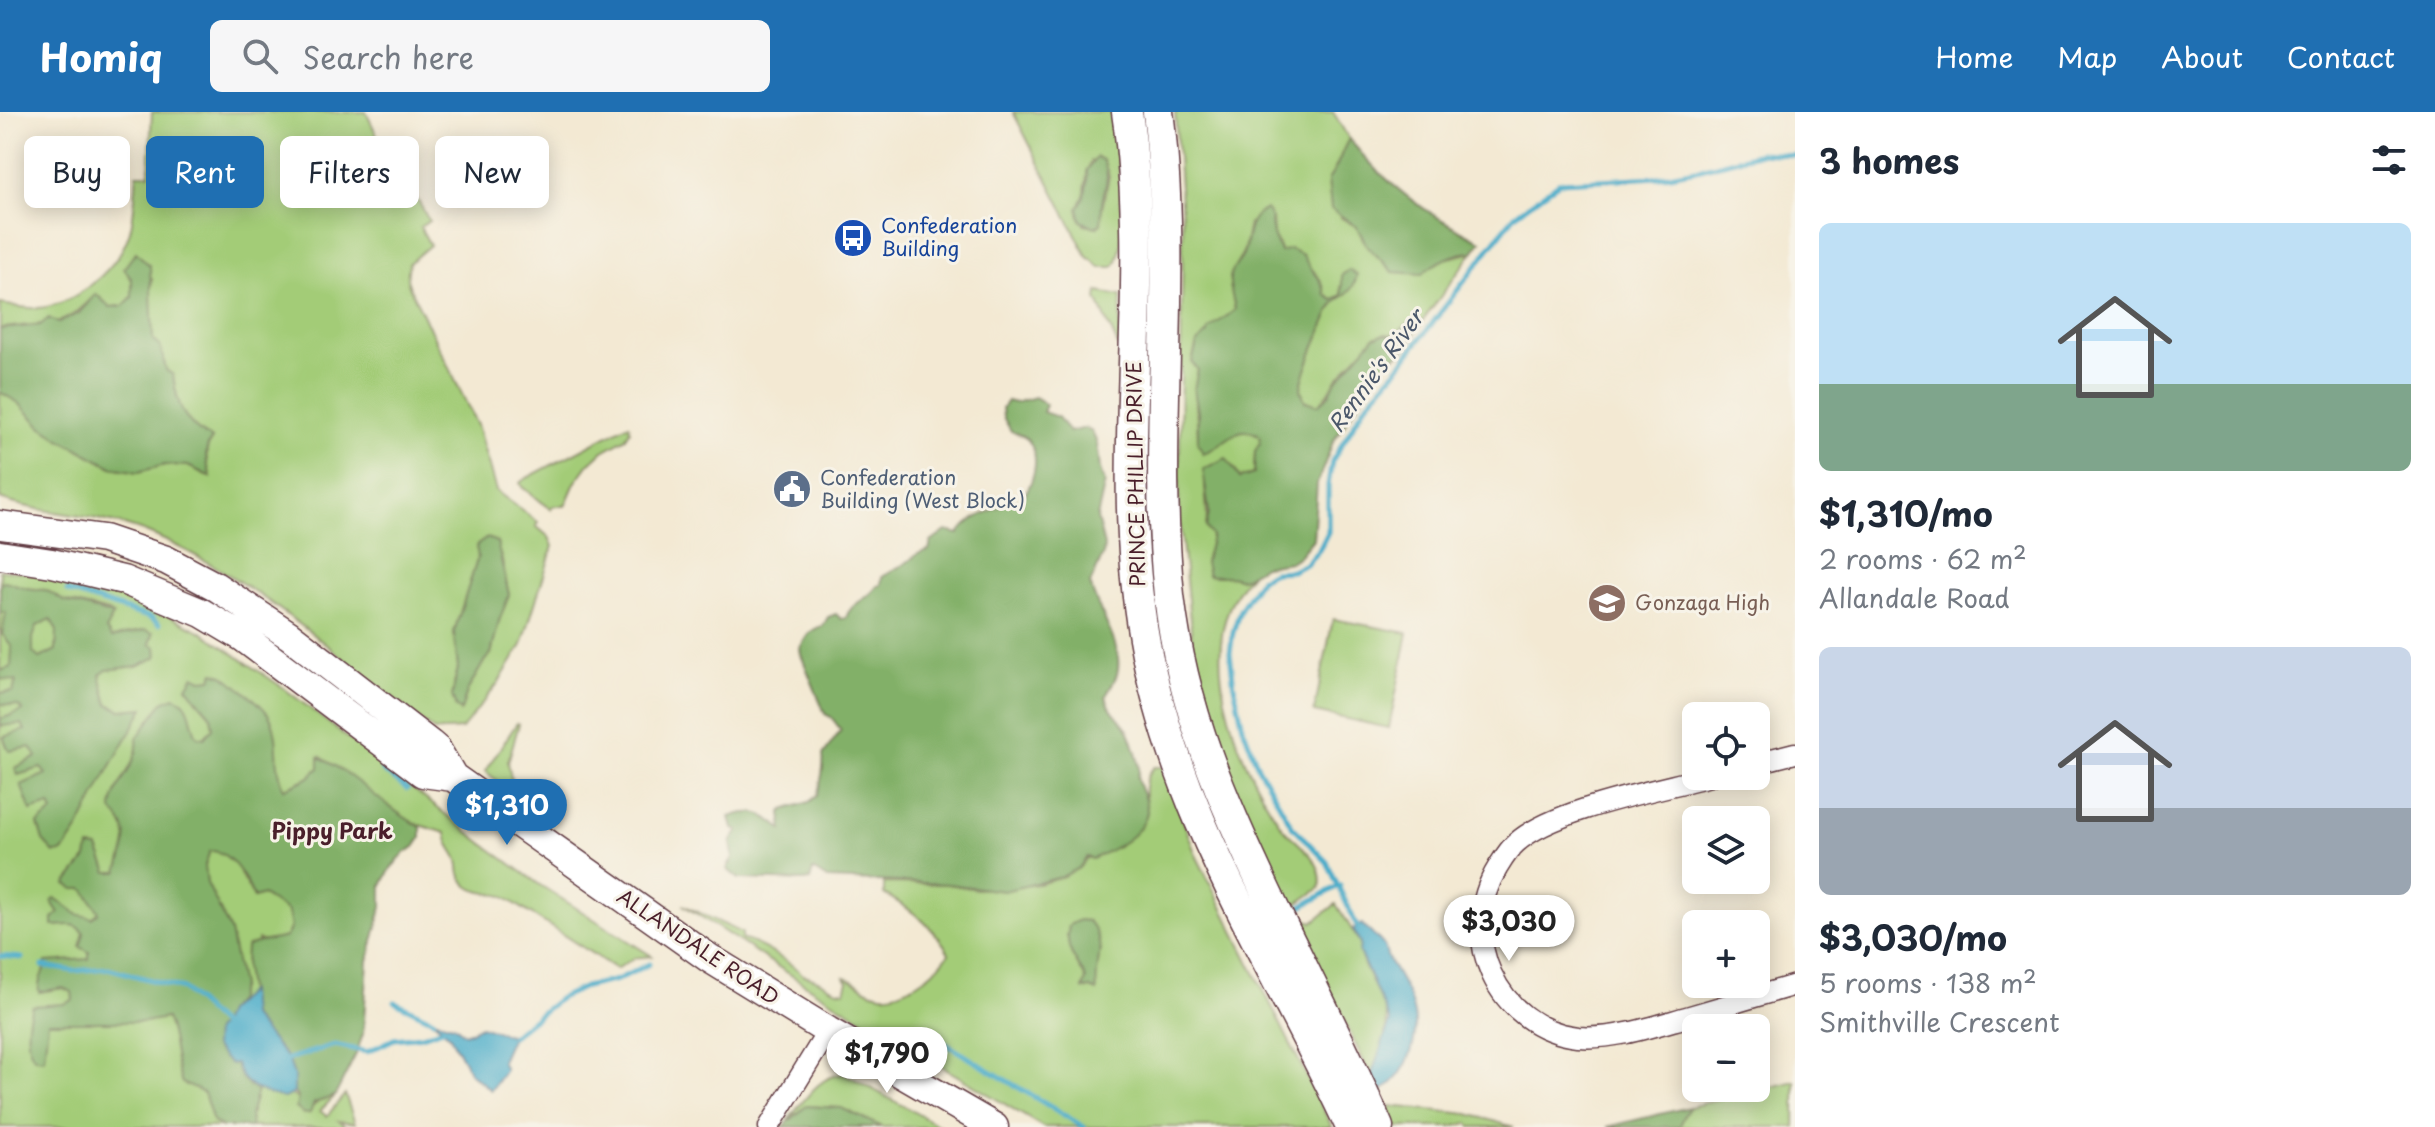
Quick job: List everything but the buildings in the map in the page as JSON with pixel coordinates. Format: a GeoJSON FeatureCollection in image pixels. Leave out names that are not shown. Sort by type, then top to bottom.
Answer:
{"type":"FeatureCollection","features":[{"type":"Feature","properties":{"kind":"main road","name":"PRINCE PHILLIP DRIVE"},"geometry":{"type":"LineString","coordinates":[[1127,112],[1135,213],[1134,525],[1144,638],[1168,738],[1209,846],[1249,928],[1351,1107],[1378,1127]]}},
{"type":"Feature","properties":{"kind":"main road","name":"PRINCE PHILLIP DRIVE"},"geometry":{"type":"LineString","coordinates":[[1158,112],[1166,221],[1165,532],[1169,596],[1179,654],[1202,746],[1351,1107]]}},
{"type":"Feature","properties":{"kind":"main road"},"geometry":{"type":"LineString","coordinates":[[0,509],[84,526],[92,536]]}},
{"type":"Feature","properties":{"kind":"main road","name":"ALLANDALE ROAD"},"geometry":{"type":"LineString","coordinates":[[0,525],[92,536],[166,560],[258,613],[437,750],[453,777],[677,937],[828,1031],[994,1127]]}},
{"type":"Feature","properties":{"kind":"main road","name":"ALLANDALE ROAD"},"geometry":{"type":"LineString","coordinates":[[0,555],[52,563],[123,580],[202,613],[244,638],[423,773],[453,777]]}},
{"type":"Feature","properties":{"kind":"street"},"geometry":{"type":"LineString","coordinates":[[1770,759],[1795,753]]}},
{"type":"Feature","properties":{"kind":"street"},"geometry":{"type":"LineString","coordinates":[[1682,784],[1549,822],[1514,844],[1492,877],[1484,896],[1480,935],[1489,973],[1511,1004],[1533,1022],[1552,1031],[1599,1038],[1661,1024],[1795,985]]}},
{"type":"Feature","properties":{"kind":"street"},"geometry":{"type":"LineString","coordinates":[[769,1127],[828,1031]]}},
{"type":"Feature","properties":{"kind":"green space"},"geometry":{"type":"Polygon","coordinates":[[[152,112],[366,112],[377,136],[280,136],[280,208],[419,208],[419,202],[429,221],[420,227],[430,245],[409,263],[407,279],[410,288],[477,425],[496,491],[538,522],[536,526],[549,537],[553,546],[522,645],[499,682],[462,729],[434,731],[295,620],[222,570],[183,549],[125,525],[0,499],[0,392],[19,403],[41,426],[60,439],[112,467],[138,472],[165,465],[188,466],[210,477],[207,453],[212,439],[194,427],[183,413],[173,375],[166,370],[160,346],[153,340],[152,279],[124,268],[132,280],[132,297],[123,306],[110,307],[96,294],[83,307],[62,320],[0,329],[0,304],[28,308],[52,305],[81,292],[106,271],[130,231],[137,174],[146,174],[146,208],[264,208],[264,136],[151,136],[152,112]],[[501,556],[478,557],[454,632],[458,668],[454,684],[460,711],[467,691],[491,654],[509,595],[501,556]]]}},
{"type":"Feature","properties":{"kind":"green space"},"geometry":{"type":"Polygon","coordinates":[[[1013,112],[1112,112],[1121,193],[1119,256],[1113,267],[1100,267],[1087,256],[1013,112]],[[1091,161],[1086,182],[1084,224],[1098,227],[1109,176],[1107,170],[1091,161]]]}},
{"type":"Feature","properties":{"kind":"green space"},"geometry":{"type":"Polygon","coordinates":[[[1175,112],[1333,112],[1349,139],[1328,180],[1340,217],[1357,227],[1367,246],[1393,272],[1473,252],[1422,322],[1413,321],[1396,333],[1384,334],[1371,343],[1337,379],[1318,405],[1304,400],[1302,382],[1331,309],[1350,290],[1356,275],[1341,287],[1342,295],[1333,300],[1326,295],[1315,272],[1280,252],[1273,238],[1272,218],[1249,223],[1244,250],[1230,278],[1235,310],[1197,343],[1192,362],[1198,370],[1198,443],[1238,431],[1260,436],[1261,443],[1255,451],[1254,474],[1240,478],[1234,468],[1205,478],[1206,527],[1212,536],[1205,563],[1241,579],[1251,574],[1232,601],[1223,632],[1221,665],[1234,734],[1248,767],[1280,824],[1314,860],[1321,877],[1320,888],[1290,909],[1235,789],[1215,732],[1193,649],[1179,512],[1183,232],[1175,112]]]}},
{"type":"Feature","properties":{"kind":"green space"},"geometry":{"type":"Polygon","coordinates":[[[1349,139],[1379,172],[1409,198],[1481,241],[1473,252],[1446,259],[1422,274],[1393,272],[1367,246],[1357,227],[1331,209],[1328,180],[1349,139]]]}},
{"type":"Feature","properties":{"kind":"green space"},"geometry":{"type":"Polygon","coordinates":[[[1097,157],[1103,160],[1107,179],[1101,224],[1095,227],[1081,221],[1078,208],[1086,190],[1087,170],[1097,157]]]}},
{"type":"Feature","properties":{"kind":"green space"},"geometry":{"type":"Polygon","coordinates":[[[1266,209],[1280,252],[1290,249],[1303,255],[1326,295],[1333,300],[1342,295],[1342,275],[1349,270],[1357,275],[1350,290],[1334,304],[1321,332],[1302,382],[1305,401],[1318,405],[1329,395],[1335,382],[1374,337],[1384,334],[1392,336],[1413,321],[1422,322],[1404,350],[1387,362],[1333,442],[1317,484],[1313,539],[1290,562],[1264,566],[1241,579],[1208,575],[1205,563],[1212,536],[1206,527],[1209,513],[1203,469],[1226,458],[1240,478],[1254,474],[1255,451],[1260,436],[1245,431],[1238,433],[1203,453],[1198,443],[1194,389],[1198,370],[1192,362],[1197,343],[1208,330],[1235,310],[1230,276],[1242,257],[1254,218],[1266,209]]]}},
{"type":"Feature","properties":{"kind":"green space"},"geometry":{"type":"Polygon","coordinates":[[[136,252],[150,266],[153,340],[160,346],[166,370],[173,375],[177,396],[188,421],[212,439],[206,453],[211,477],[188,466],[165,465],[138,472],[112,467],[60,439],[41,426],[19,403],[0,392],[0,329],[40,325],[49,318],[58,323],[79,313],[96,294],[110,307],[123,306],[132,297],[132,280],[124,268],[136,252]]]}},
{"type":"Feature","properties":{"kind":"green space"},"geometry":{"type":"Polygon","coordinates":[[[1098,292],[1121,296],[1120,350],[1097,299],[1098,292]]]}},
{"type":"Feature","properties":{"kind":"green space"},"geometry":{"type":"Polygon","coordinates":[[[1035,397],[1046,405],[1043,412],[1058,417],[1069,432],[1085,428],[1092,432],[1097,446],[1105,482],[1097,518],[1104,546],[1090,584],[1117,652],[1117,674],[1106,696],[1129,732],[1137,756],[1137,779],[1146,803],[1145,819],[1134,834],[1117,846],[1092,859],[1087,857],[1079,868],[1062,877],[1004,891],[947,884],[827,879],[813,870],[810,880],[804,881],[739,879],[727,869],[733,858],[731,842],[739,831],[733,829],[730,817],[760,814],[783,830],[781,813],[784,810],[817,796],[823,755],[841,730],[825,714],[801,655],[804,640],[812,631],[823,626],[828,617],[836,614],[841,619],[846,618],[852,608],[881,585],[882,577],[929,550],[931,542],[946,531],[959,534],[970,522],[1011,499],[1020,501],[1032,479],[1034,455],[1028,440],[1011,431],[1002,408],[1007,401],[1015,403],[1035,397]]]}},
{"type":"Feature","properties":{"kind":"green space"},"geometry":{"type":"Polygon","coordinates":[[[629,424],[626,438],[603,451],[589,464],[575,483],[565,506],[553,506],[551,509],[522,487],[520,483],[523,480],[629,424]]]}},
{"type":"Feature","properties":{"kind":"green space"},"geometry":{"type":"Polygon","coordinates":[[[487,538],[497,542],[509,595],[491,654],[467,691],[461,711],[456,708],[452,696],[458,668],[454,632],[478,557],[476,546],[487,538]]]}},
{"type":"Feature","properties":{"kind":"green space"},"geometry":{"type":"Polygon","coordinates":[[[0,570],[43,574],[150,606],[202,632],[285,689],[540,885],[652,956],[634,958],[616,969],[503,896],[472,889],[463,881],[446,833],[410,822],[321,757],[319,768],[308,778],[284,789],[276,762],[276,736],[211,679],[202,681],[195,698],[211,716],[240,874],[254,898],[262,895],[288,911],[291,927],[286,937],[267,942],[258,940],[276,1086],[312,1107],[322,1099],[335,1096],[320,1111],[327,1116],[345,1094],[355,1123],[339,1121],[347,1127],[0,1127],[0,594],[22,587],[0,582],[0,570]],[[27,588],[129,667],[150,644],[153,634],[135,632],[111,639],[106,630],[113,615],[63,601],[46,590],[27,588]]]}},
{"type":"Feature","properties":{"kind":"green space"},"geometry":{"type":"Polygon","coordinates":[[[0,582],[46,590],[64,601],[113,615],[106,630],[112,638],[145,630],[153,633],[150,644],[156,647],[157,657],[137,666],[107,670],[100,675],[108,704],[121,710],[144,708],[63,852],[54,853],[43,841],[38,824],[53,812],[50,805],[31,811],[21,785],[46,774],[41,768],[18,775],[15,768],[37,757],[31,747],[9,751],[3,737],[25,730],[22,724],[1,726],[0,719],[23,711],[18,706],[0,704],[0,693],[13,692],[16,681],[0,679],[0,671],[11,667],[12,646],[2,634],[6,612],[0,613],[0,582]],[[51,619],[37,626],[33,653],[40,658],[56,650],[57,631],[51,619]]]}},
{"type":"Feature","properties":{"kind":"green space"},"geometry":{"type":"Polygon","coordinates":[[[1333,619],[1408,633],[1389,728],[1314,712],[1333,619]]]}},
{"type":"Feature","properties":{"kind":"green space"},"geometry":{"type":"Polygon","coordinates":[[[214,672],[223,675],[268,714],[276,735],[284,789],[308,778],[319,768],[319,757],[421,827],[421,838],[415,847],[391,868],[382,885],[382,907],[368,961],[363,1034],[356,1054],[335,1096],[314,1103],[310,1113],[304,1114],[296,1108],[298,1097],[294,1093],[294,1075],[288,1059],[251,1016],[245,967],[246,947],[286,937],[291,927],[288,912],[263,895],[254,898],[243,875],[231,861],[218,852],[210,851],[205,865],[207,883],[230,931],[241,986],[236,1001],[226,1012],[214,1047],[230,1064],[236,1063],[243,1080],[257,1091],[250,1116],[251,1127],[223,1127],[213,1122],[204,1093],[182,1083],[166,1018],[145,1022],[48,1022],[44,1059],[35,1058],[28,1040],[32,1006],[64,1004],[73,1000],[72,992],[63,988],[39,992],[46,962],[89,959],[89,952],[80,947],[84,933],[81,929],[70,925],[53,926],[53,918],[59,913],[52,902],[55,898],[77,914],[92,918],[99,912],[84,889],[74,889],[66,884],[87,858],[89,847],[98,848],[108,872],[118,872],[126,833],[112,810],[117,791],[135,756],[137,738],[163,702],[174,697],[184,703],[197,736],[204,738],[213,728],[211,716],[187,687],[194,676],[202,680],[211,679],[214,672]]]}},
{"type":"Feature","properties":{"kind":"green space"},"geometry":{"type":"Polygon","coordinates":[[[517,723],[508,762],[514,794],[485,771],[517,723]]]}},
{"type":"Feature","properties":{"kind":"green space"},"geometry":{"type":"Polygon","coordinates":[[[1154,767],[1163,767],[1196,855],[1332,1127],[1043,1127],[817,992],[683,905],[742,933],[742,940],[764,948],[803,975],[834,988],[845,991],[848,981],[845,977],[873,992],[894,993],[926,977],[949,953],[921,919],[884,894],[884,883],[947,884],[977,889],[1039,884],[1062,877],[1147,813],[1145,789],[1154,767]],[[1067,935],[1071,953],[1086,979],[1095,978],[1100,949],[1067,935]]]}},
{"type":"Feature","properties":{"kind":"green space"},"geometry":{"type":"Polygon","coordinates":[[[1336,904],[1360,943],[1366,970],[1386,1014],[1385,1037],[1371,1076],[1294,918],[1297,916],[1313,922],[1336,904]]]}},
{"type":"Feature","properties":{"kind":"green space"},"geometry":{"type":"Polygon","coordinates":[[[1079,920],[1088,921],[1098,938],[1097,991],[1083,989],[1086,979],[1068,942],[1069,925],[1079,920]]]}},
{"type":"Feature","properties":{"kind":"green space"},"geometry":{"type":"Polygon","coordinates":[[[842,1074],[941,1127],[882,1127],[841,1108],[807,1106],[788,1120],[818,1085],[842,1074]]]}},
{"type":"Feature","properties":{"kind":"green space"},"geometry":{"type":"Polygon","coordinates":[[[1795,1081],[1795,1127],[1679,1127],[1689,1107],[1709,1102],[1770,1102],[1770,1087],[1795,1081]]]}},
{"type":"Feature","properties":{"kind":"green space"},"geometry":{"type":"Polygon","coordinates":[[[806,1106],[841,1108],[882,1127],[783,1127],[806,1106]]]}},
{"type":"Feature","properties":{"kind":"green space"},"geometry":{"type":"Polygon","coordinates":[[[1390,1106],[1469,1114],[1514,1127],[1471,1127],[1468,1123],[1450,1127],[1394,1127],[1389,1116],[1390,1106]]]}},
{"type":"Feature","properties":{"kind":"green space"},"geometry":{"type":"Polygon","coordinates":[[[1689,1107],[1679,1127],[1607,1127],[1689,1107]]]}},
{"type":"Feature","properties":{"kind":"water"},"geometry":{"type":"Polygon","coordinates":[[[1362,924],[1384,946],[1409,997],[1414,1015],[1414,1040],[1406,1064],[1391,1084],[1381,1091],[1371,1076],[1390,1021],[1359,952],[1360,943],[1353,929],[1362,924]]]}},
{"type":"Feature","properties":{"kind":"water"},"geometry":{"type":"Polygon","coordinates":[[[249,991],[251,1016],[288,1059],[294,1075],[294,1093],[284,1098],[248,1084],[236,1063],[230,1064],[214,1047],[215,1030],[221,1025],[226,1012],[249,991]]]}},
{"type":"Feature","properties":{"kind":"water"},"geometry":{"type":"Polygon","coordinates":[[[433,1020],[454,1025],[465,1034],[481,1026],[512,1036],[501,1061],[505,1070],[491,1090],[470,1073],[450,1036],[433,1020]]]}},
{"type":"Feature","properties":{"kind":"waterway","name":"Rennie's River"},"geometry":{"type":"LineString","coordinates":[[1357,926],[1327,862],[1292,826],[1258,767],[1243,727],[1230,653],[1240,610],[1260,579],[1274,572],[1292,571],[1306,564],[1319,550],[1328,532],[1328,485],[1332,461],[1365,406],[1395,372],[1515,215],[1560,182],[1659,177],[1760,153],[1795,155]]}},
{"type":"Feature","properties":{"kind":"waterway"},"geometry":{"type":"LineString","coordinates":[[67,591],[151,618],[159,624]]}},
{"type":"Feature","properties":{"kind":"waterway"},"geometry":{"type":"LineString","coordinates":[[382,770],[407,789]]}},
{"type":"Feature","properties":{"kind":"waterway"},"geometry":{"type":"LineString","coordinates":[[1298,909],[1340,885]]}},
{"type":"Feature","properties":{"kind":"waterway"},"geometry":{"type":"LineString","coordinates":[[0,956],[22,958]]}},
{"type":"Feature","properties":{"kind":"waterway"},"geometry":{"type":"LineString","coordinates":[[512,1036],[560,998],[585,987],[617,980],[649,964]]}},
{"type":"Feature","properties":{"kind":"waterway"},"geometry":{"type":"LineString","coordinates":[[43,966],[74,971],[108,968],[183,989],[221,1025]]}},
{"type":"Feature","properties":{"kind":"waterway"},"geometry":{"type":"LineString","coordinates":[[395,1002],[433,1020]]}},
{"type":"Feature","properties":{"kind":"waterway"},"geometry":{"type":"LineString","coordinates":[[288,1059],[335,1045],[367,1052],[394,1039],[422,1036],[443,1029]]}},
{"type":"Feature","properties":{"kind":"waterway"},"geometry":{"type":"LineString","coordinates":[[931,1035],[1084,1127]]}},
{"type":"Feature","properties":{"kind":"place","name":"Confederation Building"},"geometry":{"type":"Point","coordinates":[853,238]}},
{"type":"Feature","properties":{"kind":"place","name":"Confederation Building (West Block)"},"geometry":{"type":"Point","coordinates":[792,489]}},
{"type":"Feature","properties":{"kind":"place","name":"Gonzaga High"},"geometry":{"type":"Point","coordinates":[1607,603]}},
{"type":"Feature","properties":{"kind":"district","name":"Pippy Park"},"geometry":{"type":"Point","coordinates":[332,831]}}]}
